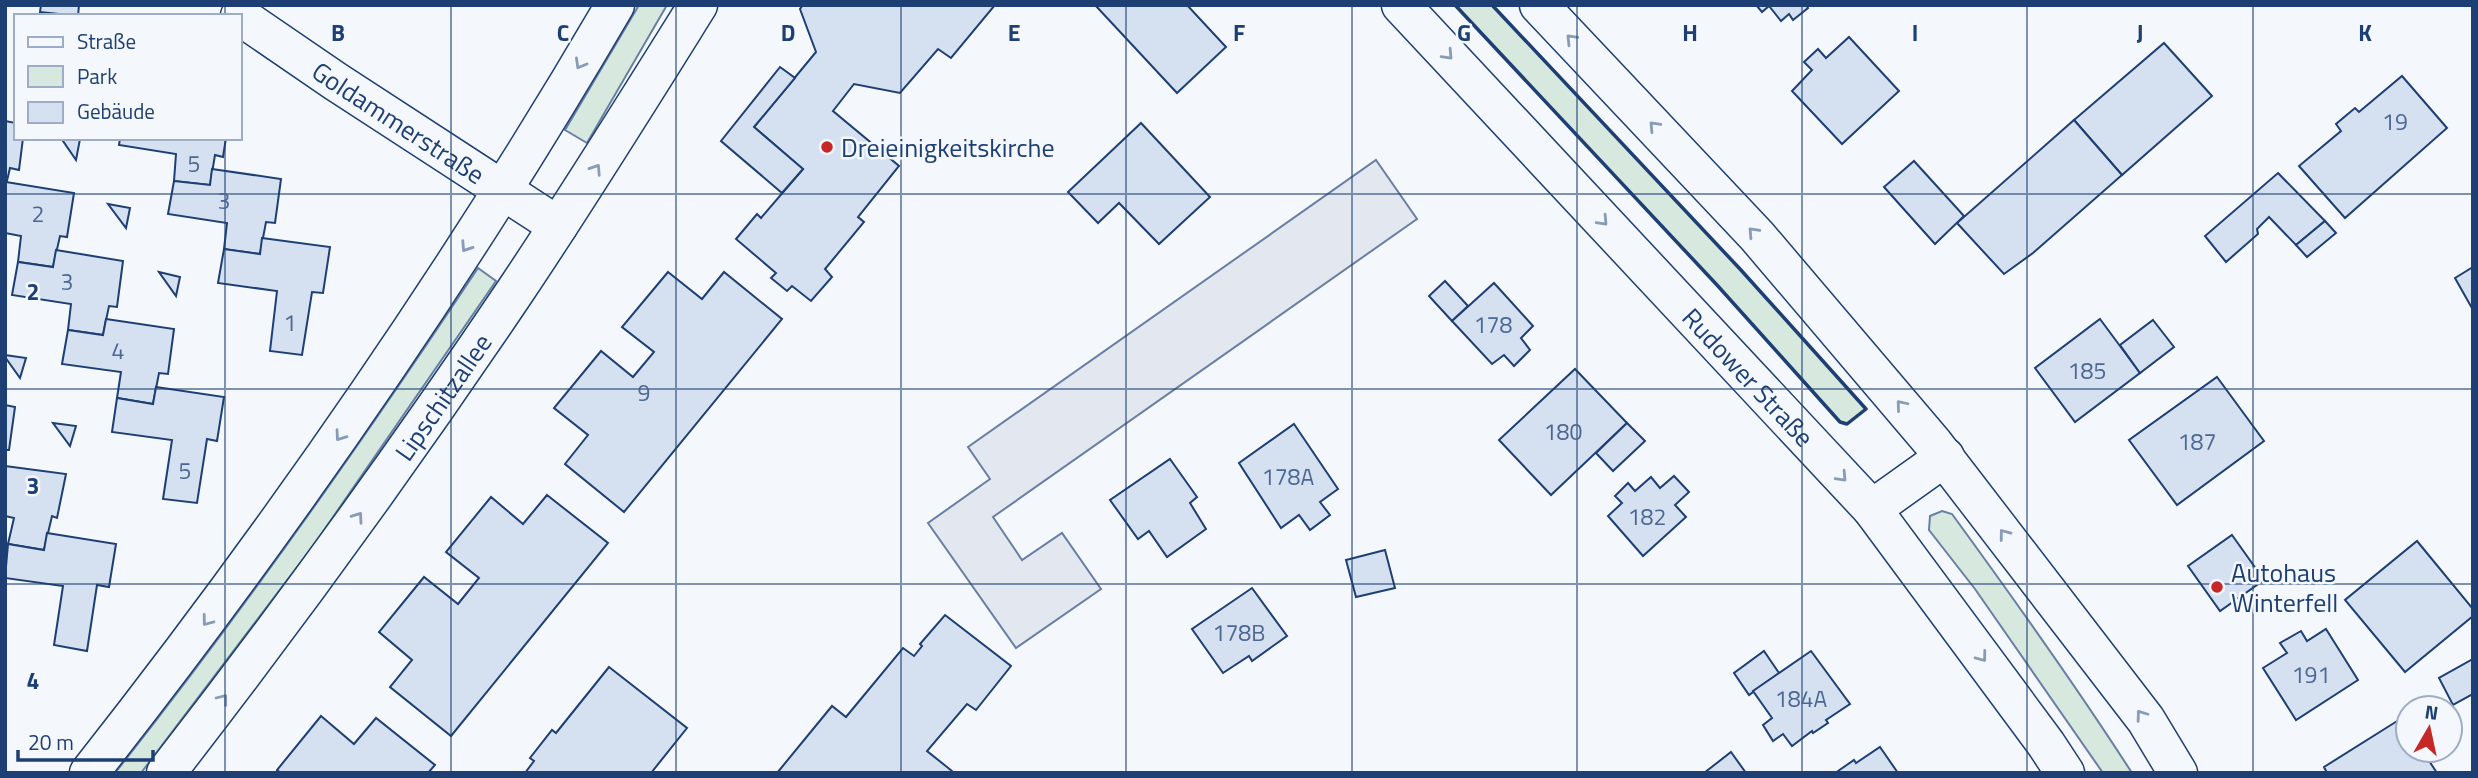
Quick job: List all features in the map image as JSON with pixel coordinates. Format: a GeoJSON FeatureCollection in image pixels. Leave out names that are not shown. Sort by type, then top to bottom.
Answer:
{"type":"FeatureCollection","features":[{"type":"Feature","properties":{"kind":"street"},"geometry":{"type":"LineString","coordinates":[[89,773],[274,530],[368,396],[548,120],[615,5]]}},
{"type":"Feature","properties":{"kind":"street","name":"Lipschitzallee"},"geometry":{"type":"LineString","coordinates":[[166,773],[335,550],[514,293],[698,5]]}},
{"type":"Feature","properties":{"kind":"street","name":"Rudower Straße"},"geometry":{"type":"LineString","coordinates":[[1401,5],[1872,509],[2065,773]]}},
{"type":"Feature","properties":{"kind":"street"},"geometry":{"type":"LineString","coordinates":[[1539,5],[1757,236],[1945,457],[2146,720],[2178,773]]}},
{"type":"Feature","properties":{"kind":"street","name":"Goldammerstraße"},"geometry":{"type":"LineString","coordinates":[[242,18],[324,75],[558,226]]}},
{"type":"Feature","properties":{"kind":"street"},"geometry":{"type":"LineString","coordinates":[[1872,509],[1945,457]]}},
{"type":"Feature","properties":{"kind":"green space"},"geometry":{"type":"Polygon","coordinates":[[[639,5],[667,5],[587,143],[565,130],[639,5]]]}},
{"type":"Feature","properties":{"kind":"green space"},"geometry":{"type":"Polygon","coordinates":[[[1455,5],[1492,5],[1740,269],[1866,409],[1847,424],[1840,422],[1717,285],[1455,5]]]}},
{"type":"Feature","properties":{"kind":"green space"},"geometry":{"type":"Polygon","coordinates":[[[478,268],[496,281],[313,546],[141,773],[115,773],[210,650],[302,524],[478,268]]]}},
{"type":"Feature","properties":{"kind":"green space"},"geometry":{"type":"Polygon","coordinates":[[[1942,511],[1952,514],[2066,674],[2132,773],[2103,773],[1975,589],[1929,530],[1930,516],[1942,511]]]}},
{"type":"Feature","properties":{"kind":"shaded area"},"geometry":{"type":"Polygon","coordinates":[[[1376,160],[1417,219],[993,517],[1022,560],[1062,533],[1101,589],[1016,648],[928,523],[990,479],[968,447],[1376,160]]]}},
{"type":"Feature","properties":{"kind":"building"},"geometry":{"type":"Polygon","coordinates":[[[41,5],[79,5],[78,14],[40,12],[41,5]]]}},
{"type":"Feature","properties":{"kind":"building","name":"Dreieinigkeitskirche"},"geometry":{"type":"Polygon","coordinates":[[[803,5],[995,5],[951,58],[938,49],[900,93],[854,84],[833,111],[899,166],[858,217],[864,222],[825,269],[832,277],[811,301],[792,286],[787,291],[771,278],[776,273],[736,239],[757,214],[761,218],[803,169],[754,127],[816,52],[800,9],[803,5]]]}},
{"type":"Feature","properties":{"kind":"building"},"geometry":{"type":"Polygon","coordinates":[[[1095,5],[1187,5],[1226,47],[1177,93],[1095,5]]]}},
{"type":"Feature","properties":{"kind":"building"},"geometry":{"type":"Polygon","coordinates":[[[1756,5],[1806,5],[1808,8],[1793,20],[1789,14],[1781,21],[1769,6],[1762,12],[1756,5]]]}},
{"type":"Feature","properties":{"kind":"building"},"geometry":{"type":"Polygon","coordinates":[[[1849,37],[1899,91],[1842,144],[1792,91],[1812,70],[1804,62],[1818,49],[1826,58],[1849,37]]]}},
{"type":"Feature","properties":{"kind":"building"},"geometry":{"type":"Polygon","coordinates":[[[2164,43],[2212,96],[2122,175],[2074,120],[2164,43]]]}},
{"type":"Feature","properties":{"kind":"building"},"geometry":{"type":"Polygon","coordinates":[[[780,67],[795,78],[754,127],[803,169],[782,193],[721,141],[780,67]]]}},
{"type":"Feature","properties":{"kind":"building"},"geometry":{"type":"Polygon","coordinates":[[[2402,76],[2447,128],[2345,218],[2299,166],[2341,131],[2336,124],[2355,108],[2359,112],[2402,76]]]}},
{"type":"Feature","properties":{"kind":"building"},"geometry":{"type":"Polygon","coordinates":[[[2074,120],[2122,175],[2033,253],[2004,274],[1957,223],[2074,120]]]}},
{"type":"Feature","properties":{"kind":"building"},"geometry":{"type":"Polygon","coordinates":[[[5,121],[14,123],[14,140],[23,140],[19,170],[10,168],[5,189],[5,121]]]}},
{"type":"Feature","properties":{"kind":"building"},"geometry":{"type":"Polygon","coordinates":[[[1141,123],[1210,197],[1159,244],[1119,203],[1098,223],[1068,192],[1141,123]]]}},
{"type":"Feature","properties":{"kind":"building"},"geometry":{"type":"Polygon","coordinates":[[[62,140],[80,140],[76,160],[62,140]]]}},
{"type":"Feature","properties":{"kind":"building"},"geometry":{"type":"Polygon","coordinates":[[[120,140],[226,140],[223,157],[215,155],[210,185],[174,181],[176,154],[119,145],[120,140]]]}},
{"type":"Feature","properties":{"kind":"building"},"geometry":{"type":"Polygon","coordinates":[[[1914,161],[1964,216],[1935,244],[1884,187],[1914,161]]]}},
{"type":"Feature","properties":{"kind":"building"},"geometry":{"type":"Polygon","coordinates":[[[212,169],[281,179],[275,223],[266,222],[260,254],[224,249],[227,223],[168,214],[174,181],[210,185],[212,169]]]}},
{"type":"Feature","properties":{"kind":"building"},"geometry":{"type":"Polygon","coordinates":[[[2278,173],[2325,221],[2296,245],[2269,217],[2257,229],[2258,234],[2226,262],[2205,236],[2278,173]]]}},
{"type":"Feature","properties":{"kind":"building"},"geometry":{"type":"Polygon","coordinates":[[[6,182],[74,193],[67,237],[60,236],[53,267],[18,262],[21,236],[5,233],[6,182]]]}},
{"type":"Feature","properties":{"kind":"building"},"geometry":{"type":"Polygon","coordinates":[[[108,204],[130,208],[126,228],[108,204]]]}},
{"type":"Feature","properties":{"kind":"building"},"geometry":{"type":"Polygon","coordinates":[[[2325,221],[2336,233],[2307,257],[2296,245],[2325,221]]]}},
{"type":"Feature","properties":{"kind":"building"},"geometry":{"type":"Polygon","coordinates":[[[262,238],[330,247],[323,293],[312,292],[302,355],[270,351],[277,291],[218,283],[224,249],[260,254],[262,238]]]}},
{"type":"Feature","properties":{"kind":"building"},"geometry":{"type":"Polygon","coordinates":[[[56,250],[123,261],[117,307],[109,306],[103,335],[68,330],[71,304],[12,295],[18,262],[53,267],[56,250]]]}},
{"type":"Feature","properties":{"kind":"building"},"geometry":{"type":"Polygon","coordinates":[[[2473,267],[2473,310],[2455,278],[2473,267]]]}},
{"type":"Feature","properties":{"kind":"building"},"geometry":{"type":"Polygon","coordinates":[[[159,272],[180,277],[176,296],[159,272]]]}},
{"type":"Feature","properties":{"kind":"building"},"geometry":{"type":"Polygon","coordinates":[[[668,272],[702,299],[724,272],[782,319],[624,512],[565,464],[588,435],[554,408],[601,351],[633,377],[654,352],[622,327],[668,272]]]}},
{"type":"Feature","properties":{"kind":"building"},"geometry":{"type":"Polygon","coordinates":[[[1445,281],[1468,306],[1452,321],[1429,296],[1445,281]]]}},
{"type":"Feature","properties":{"kind":"building"},"geometry":{"type":"Polygon","coordinates":[[[1494,283],[1533,326],[1521,338],[1530,350],[1514,366],[1504,355],[1492,364],[1452,321],[1494,283]]]}},
{"type":"Feature","properties":{"kind":"building"},"geometry":{"type":"Polygon","coordinates":[[[106,319],[174,329],[168,374],[159,373],[153,404],[117,398],[121,372],[62,364],[68,330],[103,335],[106,319]]]}},
{"type":"Feature","properties":{"kind":"building"},"geometry":{"type":"Polygon","coordinates":[[[2100,319],[2140,373],[2075,422],[2035,368],[2100,319]]]}},
{"type":"Feature","properties":{"kind":"building"},"geometry":{"type":"Polygon","coordinates":[[[2153,320],[2174,347],[2140,373],[2120,345],[2153,320]]]}},
{"type":"Feature","properties":{"kind":"building"},"geometry":{"type":"Polygon","coordinates":[[[5,357],[26,358],[20,378],[5,357]]]}},
{"type":"Feature","properties":{"kind":"building"},"geometry":{"type":"Polygon","coordinates":[[[1575,369],[1627,423],[1551,495],[1499,440],[1575,369]]]}},
{"type":"Feature","properties":{"kind":"building"},"geometry":{"type":"Polygon","coordinates":[[[2217,377],[2264,441],[2177,505],[2129,440],[2217,377]]]}},
{"type":"Feature","properties":{"kind":"building"},"geometry":{"type":"Polygon","coordinates":[[[156,387],[224,397],[217,441],[207,439],[197,503],[163,499],[172,440],[112,432],[117,398],[153,404],[156,387]]]}},
{"type":"Feature","properties":{"kind":"building"},"geometry":{"type":"Polygon","coordinates":[[[5,405],[15,407],[9,450],[5,450],[5,405]]]}},
{"type":"Feature","properties":{"kind":"building"},"geometry":{"type":"Polygon","coordinates":[[[53,423],[76,426],[70,446],[53,423]]]}},
{"type":"Feature","properties":{"kind":"building"},"geometry":{"type":"Polygon","coordinates":[[[1627,423],[1645,441],[1613,471],[1596,453],[1627,423]]]}},
{"type":"Feature","properties":{"kind":"building"},"geometry":{"type":"Polygon","coordinates":[[[1294,424],[1338,489],[1320,502],[1330,515],[1310,530],[1299,515],[1281,528],[1239,463],[1294,424]]]}},
{"type":"Feature","properties":{"kind":"building"},"geometry":{"type":"Polygon","coordinates":[[[1170,459],[1197,497],[1190,503],[1206,529],[1167,557],[1149,531],[1138,539],[1110,500],[1170,459]]]}},
{"type":"Feature","properties":{"kind":"building"},"geometry":{"type":"Polygon","coordinates":[[[5,466],[66,474],[57,518],[52,516],[44,550],[8,544],[14,518],[5,516],[5,466]]]}},
{"type":"Feature","properties":{"kind":"building"},"geometry":{"type":"Polygon","coordinates":[[[1674,476],[1689,492],[1675,505],[1686,517],[1643,556],[1608,516],[1622,503],[1615,496],[1628,483],[1635,491],[1651,477],[1660,488],[1674,476]]]}},
{"type":"Feature","properties":{"kind":"building"},"geometry":{"type":"Polygon","coordinates":[[[547,495],[608,543],[451,736],[390,687],[412,660],[379,632],[424,577],[458,604],[479,578],[446,552],[491,497],[523,524],[547,495]]]}},
{"type":"Feature","properties":{"kind":"building"},"geometry":{"type":"Polygon","coordinates":[[[47,533],[116,544],[109,587],[97,585],[87,651],[54,645],[63,586],[5,578],[8,544],[44,550],[47,533]]]}},
{"type":"Feature","properties":{"kind":"building"},"geometry":{"type":"Polygon","coordinates":[[[2232,535],[2264,580],[2220,611],[2188,566],[2232,535]]]}},
{"type":"Feature","properties":{"kind":"building"},"geometry":{"type":"Polygon","coordinates":[[[2417,541],[2473,609],[2473,616],[2405,672],[2345,600],[2417,541]]]}},
{"type":"Feature","properties":{"kind":"building"},"geometry":{"type":"Polygon","coordinates":[[[1385,550],[1395,588],[1356,597],[1346,560],[1385,550]]]}},
{"type":"Feature","properties":{"kind":"building"},"geometry":{"type":"Polygon","coordinates":[[[1252,588],[1287,636],[1252,661],[1249,656],[1223,673],[1192,629],[1252,588]]]}},
{"type":"Feature","properties":{"kind":"building"},"geometry":{"type":"Polygon","coordinates":[[[945,615],[1011,666],[976,710],[967,704],[927,751],[952,771],[950,773],[777,773],[832,706],[846,717],[903,648],[914,656],[922,646],[920,644],[945,615]]]}},
{"type":"Feature","properties":{"kind":"building"},"geometry":{"type":"Polygon","coordinates":[[[2326,629],[2358,680],[2296,720],[2263,668],[2287,653],[2280,643],[2301,631],[2307,641],[2326,629]]]}},
{"type":"Feature","properties":{"kind":"building"},"geometry":{"type":"Polygon","coordinates":[[[1764,651],[1779,673],[1749,695],[1734,673],[1764,651]]]}},
{"type":"Feature","properties":{"kind":"building"},"geometry":{"type":"Polygon","coordinates":[[[1811,651],[1850,704],[1826,720],[1828,723],[1792,746],[1783,734],[1773,741],[1763,725],[1772,718],[1753,691],[1811,651]]]}},
{"type":"Feature","properties":{"kind":"building"},"geometry":{"type":"Polygon","coordinates":[[[2473,659],[2473,694],[2464,699],[2464,694],[2447,694],[2439,678],[2473,659]]]}},
{"type":"Feature","properties":{"kind":"building"},"geometry":{"type":"Polygon","coordinates":[[[609,667],[687,728],[651,773],[525,773],[534,761],[530,758],[552,730],[556,733],[609,667]]]}},
{"type":"Feature","properties":{"kind":"building"},"geometry":{"type":"Polygon","coordinates":[[[321,716],[354,744],[376,718],[435,765],[428,773],[281,773],[277,770],[321,716]]]}},
{"type":"Feature","properties":{"kind":"building"},"geometry":{"type":"Polygon","coordinates":[[[2394,723],[2394,764],[2431,764],[2437,773],[2327,773],[2324,767],[2394,723]]]}},
{"type":"Feature","properties":{"kind":"building"},"geometry":{"type":"Polygon","coordinates":[[[1880,747],[1898,773],[1839,773],[1838,771],[1854,760],[1856,763],[1880,747]]]}},
{"type":"Feature","properties":{"kind":"building"},"geometry":{"type":"Polygon","coordinates":[[[1731,752],[1746,773],[1704,773],[1731,752]]]}},
{"type":"Feature","properties":{"kind":"wall"},"geometry":{"type":"LineString","coordinates":[[1455,5],[1717,285],[1840,422],[1847,424],[1866,409],[1740,269],[1492,5]]}},
{"type":"Feature","properties":{"kind":"place","name":"Dreieinigkeitskirche"},"geometry":{"type":"Point","coordinates":[827,147]}},
{"type":"Feature","properties":{"kind":"place","name":"Autohaus Winterfell"},"geometry":{"type":"Point","coordinates":[2217,587]}}]}
